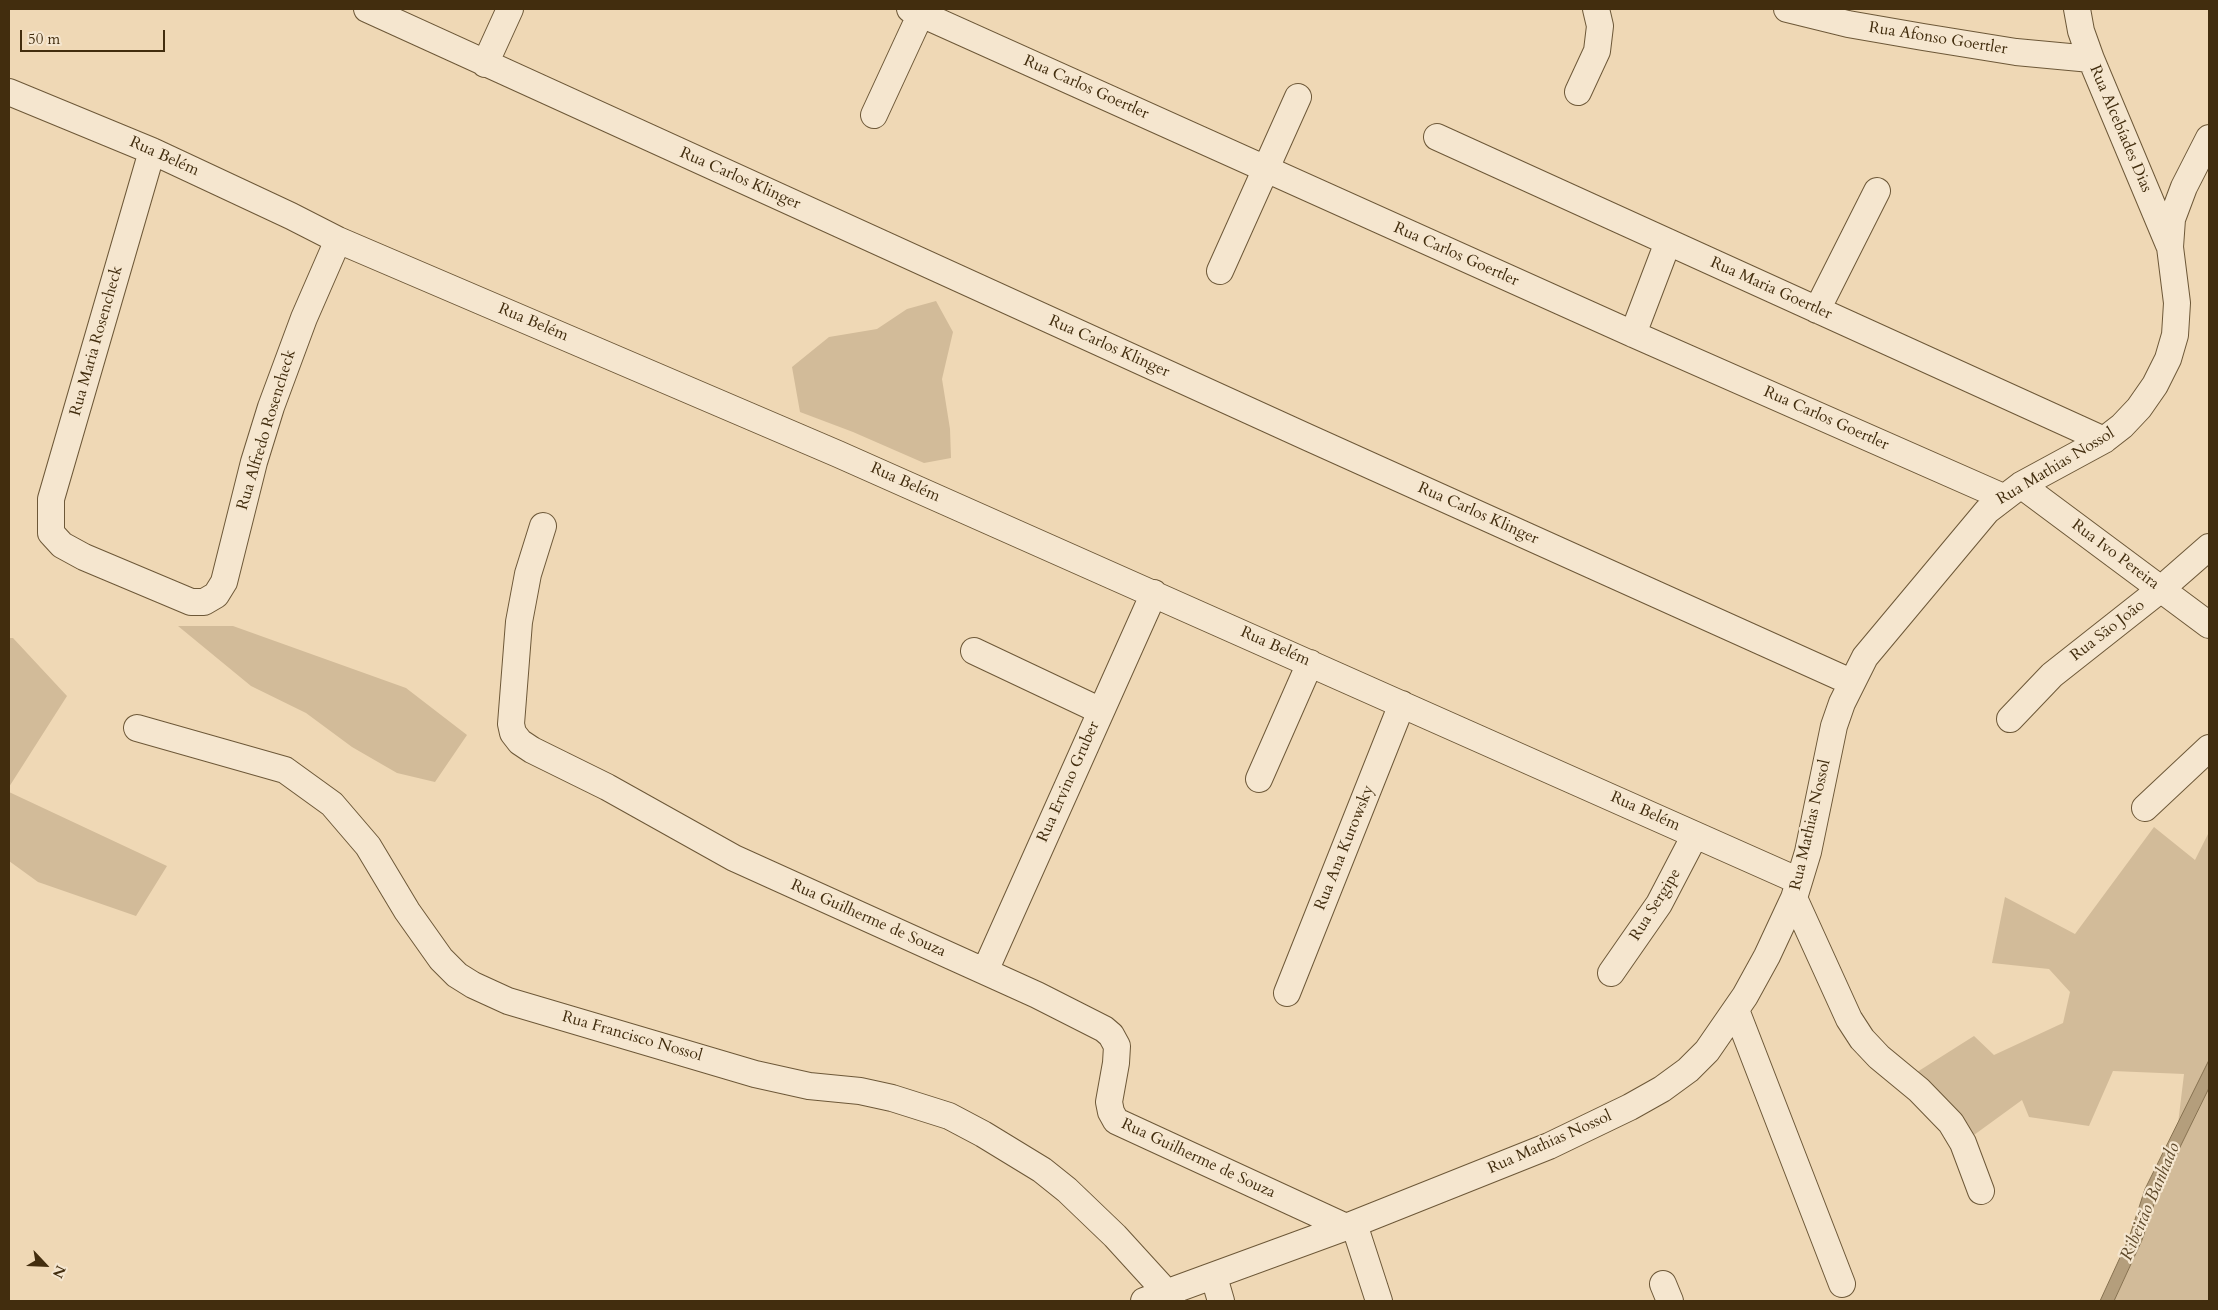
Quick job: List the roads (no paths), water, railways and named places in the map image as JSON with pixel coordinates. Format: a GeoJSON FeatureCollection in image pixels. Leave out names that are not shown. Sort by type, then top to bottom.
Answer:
{"type":"FeatureCollection","features":[{"type":"Feature","properties":{"kind":"street","name":"Rua Carlos Klinger"},"geometry":{"type":"LineString","coordinates":[[367,9],[1852,682]]}},
{"type":"Feature","properties":{"kind":"street"},"geometry":{"type":"LineString","coordinates":[[485,64],[510,9]]}},
{"type":"Feature","properties":{"kind":"street"},"geometry":{"type":"LineString","coordinates":[[1578,92],[1592,64],[1599,44],[1600,26],[1596,9]]}},
{"type":"Feature","properties":{"kind":"street","name":"Rua Afonso Goertler"},"geometry":{"type":"LineString","coordinates":[[1787,9],[1840,22],[1923,37],[2016,52],[2091,59]]}},
{"type":"Feature","properties":{"kind":"street","name":"Rua Alcebíades Dias"},"geometry":{"type":"LineString","coordinates":[[2076,9],[2081,31],[2091,59],[2170,247]]}},
{"type":"Feature","properties":{"kind":"street"},"geometry":{"type":"LineString","coordinates":[[874,115],[918,10]]}},
{"type":"Feature","properties":{"kind":"street","name":"Rua Carlos Goertler"},"geometry":{"type":"LineString","coordinates":[[918,10],[1633,334],[2012,491]]}},
{"type":"Feature","properties":{"kind":"street","name":"Rua Belém"},"geometry":{"type":"LineString","coordinates":[[9,92],[152,151],[338,240],[838,454],[1154,593],[1695,835],[1797,889]]}},
{"type":"Feature","properties":{"kind":"street"},"geometry":{"type":"LineString","coordinates":[[1220,271],[1298,97]]}},
{"type":"Feature","properties":{"kind":"street","name":"Rua Maria Goertler"},"geometry":{"type":"LineString","coordinates":[[1437,137],[2104,440]]}},
{"type":"Feature","properties":{"kind":"street","name":"Rua Mathias Nossol"},"geometry":{"type":"LineString","coordinates":[[1156,1297],[1218,1289],[1350,1226],[1549,1146],[1630,1107],[1688,1070],[1707,1051],[1736,1010],[1768,956],[1797,889],[1808,852],[1834,726],[1852,682],[1865,657],[1974,524],[2012,491],[2104,440],[2140,408],[2155,385],[2168,359],[2175,335],[2177,303],[2170,247],[2172,219],[2184,187],[2209,138]]}},
{"type":"Feature","properties":{"kind":"street","name":"Rua Maria Rosencheck"},"geometry":{"type":"LineString","coordinates":[[152,151],[51,499],[51,533],[62,545],[84,557],[191,602],[204,602],[216,595]]}},
{"type":"Feature","properties":{"kind":"street"},"geometry":{"type":"LineString","coordinates":[[1817,310],[1877,191]]}},
{"type":"Feature","properties":{"kind":"street","name":"Rua Alfredo Rosencheck"},"geometry":{"type":"LineString","coordinates":[[216,595],[224,582],[270,407],[304,318],[338,240]]}},
{"type":"Feature","properties":{"kind":"street"},"geometry":{"type":"LineString","coordinates":[[1633,334],[1668,242]]}},
{"type":"Feature","properties":{"kind":"street","name":"Rua Ivo Pereira"},"geometry":{"type":"LineString","coordinates":[[2012,491],[2161,589],[2209,625]]}},
{"type":"Feature","properties":{"kind":"street","name":"Rua Guilherme de Souza"},"geometry":{"type":"LineString","coordinates":[[543,526],[528,574],[519,622],[512,724],[513,733],[520,742],[532,750],[607,787],[734,858],[1080,1016],[1111,1035],[1117,1046],[1109,1102],[1111,1112],[1116,1121],[1350,1226]]}},
{"type":"Feature","properties":{"kind":"street","name":"Rua São João"},"geometry":{"type":"LineString","coordinates":[[2010,719],[2052,675],[2161,589],[2209,547]]}},
{"type":"Feature","properties":{"kind":"street","name":"Rua Ervino Gruber"},"geometry":{"type":"LineString","coordinates":[[985,971],[1154,593]]}},
{"type":"Feature","properties":{"kind":"street"},"geometry":{"type":"LineString","coordinates":[[974,652],[1101,711]]}},
{"type":"Feature","properties":{"kind":"street"},"geometry":{"type":"LineString","coordinates":[[1259,779],[1310,663]]}},
{"type":"Feature","properties":{"kind":"street","name":"Rua Ana Kurowsky"},"geometry":{"type":"LineString","coordinates":[[1287,993],[1402,704]]}},
{"type":"Feature","properties":{"kind":"street","name":"Rua Francisco Nossol"},"geometry":{"type":"LineString","coordinates":[[137,728],[285,770],[332,804],[368,846],[407,910],[441,959],[457,975],[473,985],[508,1001],[755,1074],[809,1086],[892,1098],[949,1116],[983,1134],[1042,1170],[1067,1190],[1115,1236],[1156,1297]]}},
{"type":"Feature","properties":{"kind":"street"},"geometry":{"type":"LineString","coordinates":[[2145,808],[2209,748]]}},
{"type":"Feature","properties":{"kind":"street","name":"Rua Sergipe"},"geometry":{"type":"LineString","coordinates":[[1612,973],[1659,904],[1695,835]]}},
{"type":"Feature","properties":{"kind":"street"},"geometry":{"type":"LineString","coordinates":[[1797,889],[1849,1020],[1862,1039],[1919,1090],[1951,1123],[1964,1143],[1981,1191]]}},
{"type":"Feature","properties":{"kind":"street"},"geometry":{"type":"LineString","coordinates":[[1736,1010],[1842,1284]]}},
{"type":"Feature","properties":{"kind":"street"},"geometry":{"type":"LineString","coordinates":[[1350,1226],[1379,1301]]}},
{"type":"Feature","properties":{"kind":"water","name":"Ribeirão Banhado"},"geometry":{"type":"Polygon","coordinates":[[[2209,1060],[2209,1088],[2158,1192],[2142,1240],[2114,1301],[2100,1301],[2129,1238],[2145,1189],[2209,1060]]]}}]}
